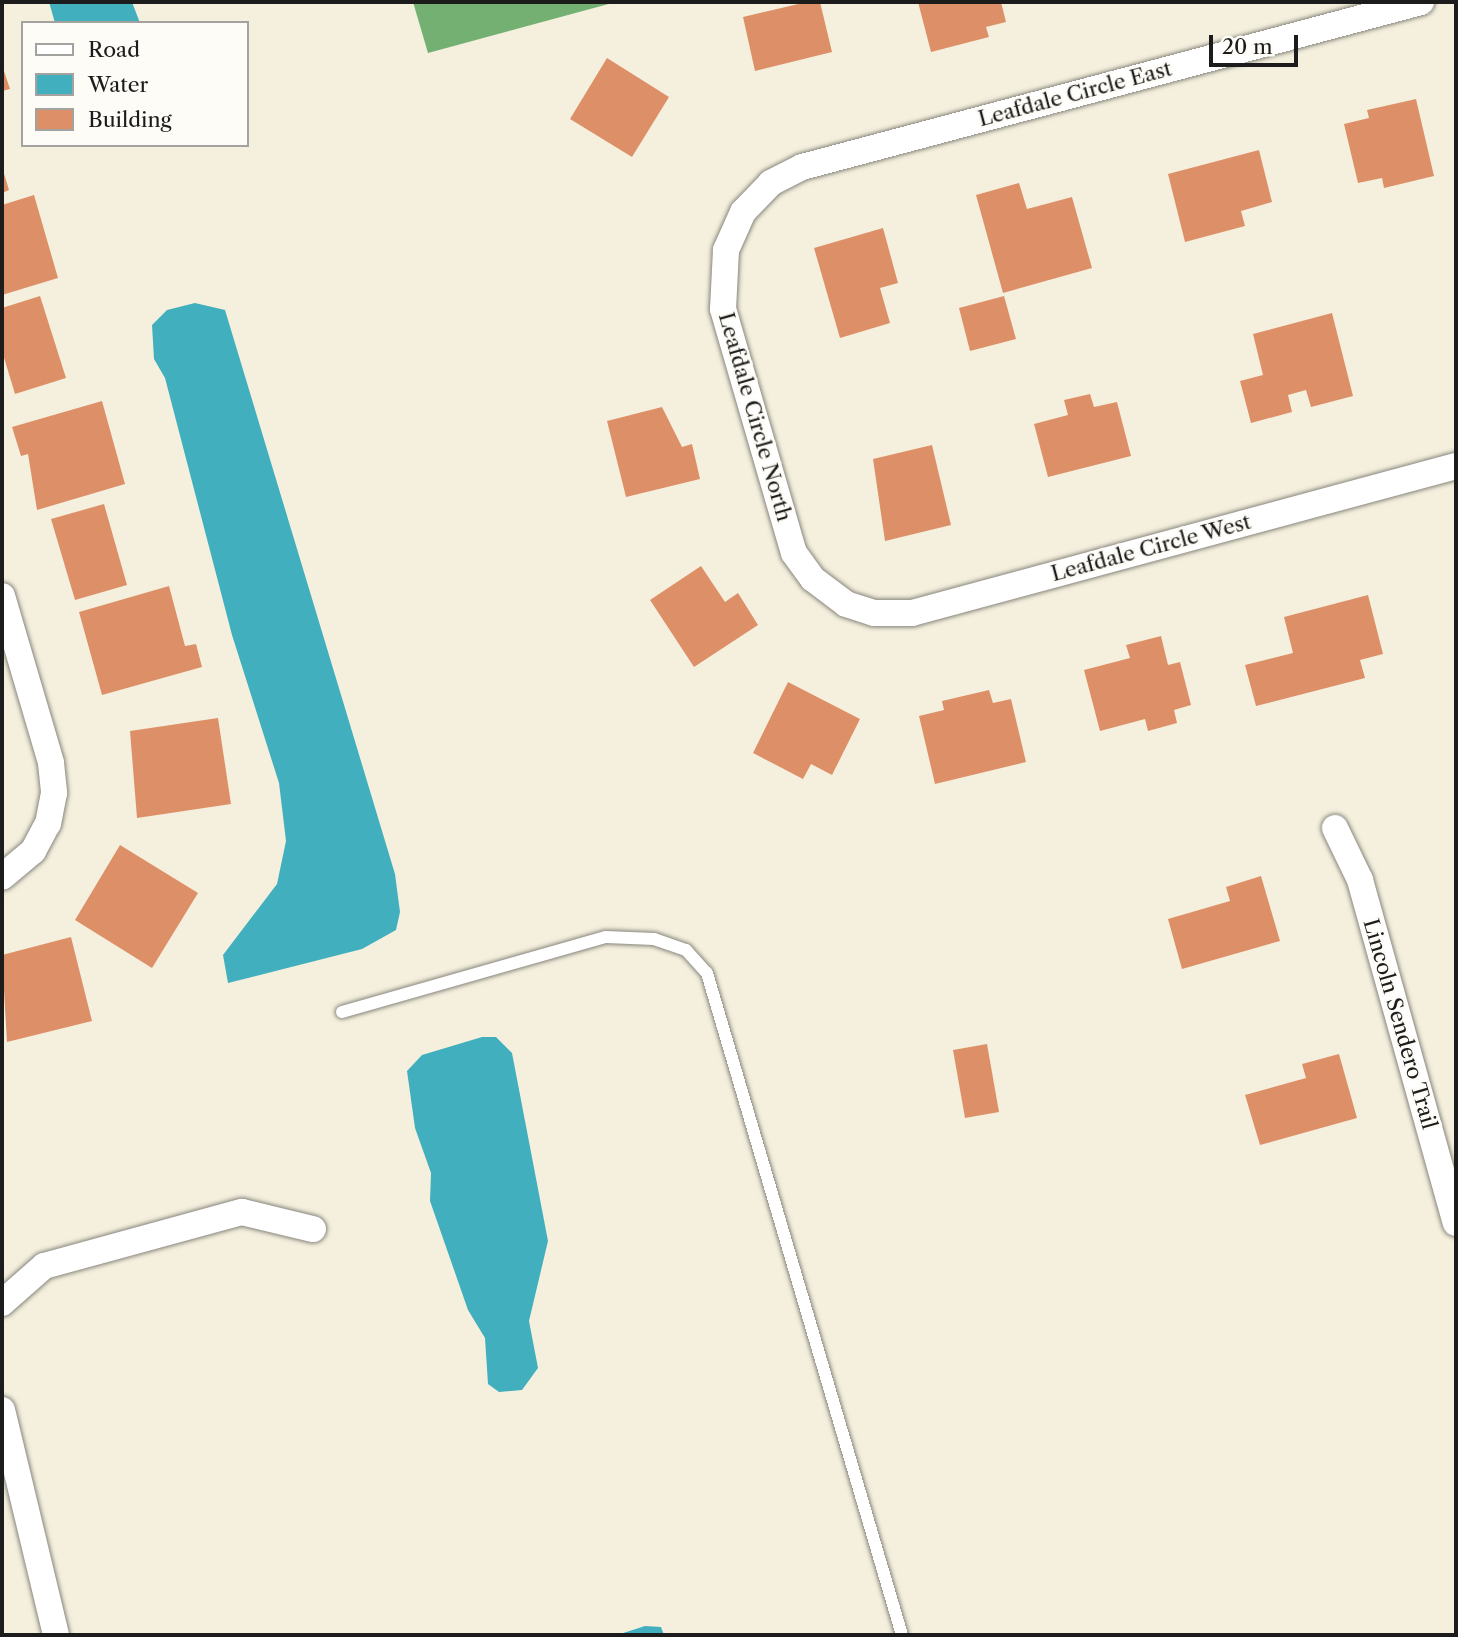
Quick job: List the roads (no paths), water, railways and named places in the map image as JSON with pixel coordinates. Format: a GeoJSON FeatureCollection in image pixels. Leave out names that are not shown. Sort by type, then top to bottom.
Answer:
{"type":"FeatureCollection","features":[{"type":"Feature","properties":{"kind":"street","name":"Leafdale Circle East"},"geometry":{"type":"LineString","coordinates":[[743,212],[771,183],[802,167],[1421,2]]}},
{"type":"Feature","properties":{"kind":"street","name":"Leafdale Circle North"},"geometry":{"type":"LineString","coordinates":[[743,212],[726,250],[723,309],[794,553],[813,579],[846,604]]}},
{"type":"Feature","properties":{"kind":"street","name":"Leafdale Circle West"},"geometry":{"type":"LineString","coordinates":[[846,604],[874,613],[912,612],[1456,466]]}},
{"type":"Feature","properties":{"kind":"street"},"geometry":{"type":"LineString","coordinates":[[2,596],[51,763],[54,793],[48,823],[33,851],[2,877]]}},
{"type":"Feature","properties":{"kind":"street","name":"Lincoln Sendero Trail"},"geometry":{"type":"LineString","coordinates":[[1335,828],[1360,880],[1456,1223]]}},
{"type":"Feature","properties":{"kind":"street"},"geometry":{"type":"LineString","coordinates":[[2,1303],[44,1266],[242,1212],[313,1228]]}},
{"type":"Feature","properties":{"kind":"street"},"geometry":{"type":"LineString","coordinates":[[2,1410],[56,1635]]}},
{"type":"Feature","properties":{"kind":"lane"},"geometry":{"type":"LineString","coordinates":[[342,1012],[606,937],[654,939],[687,950],[708,973],[902,1635]]}},
{"type":"Feature","properties":{"kind":"water"},"geometry":{"type":"Polygon","coordinates":[[[49,2],[132,2],[139,21],[54,21],[49,2]]]}},
{"type":"Feature","properties":{"kind":"water"},"geometry":{"type":"Polygon","coordinates":[[[195,303],[225,310],[395,874],[400,912],[396,930],[362,949],[228,983],[223,955],[277,884],[286,841],[279,783],[232,635],[165,378],[154,359],[152,325],[167,310],[195,303]]]}},
{"type":"Feature","properties":{"kind":"water"},"geometry":{"type":"Polygon","coordinates":[[[482,1037],[496,1037],[512,1053],[548,1241],[529,1321],[538,1368],[522,1390],[499,1392],[488,1384],[485,1338],[468,1310],[430,1201],[431,1173],[415,1128],[407,1071],[422,1055],[482,1037]]]}},
{"type":"Feature","properties":{"kind":"water"},"geometry":{"type":"Polygon","coordinates":[[[645,1626],[661,1627],[664,1635],[617,1635],[645,1626]]]}}]}
